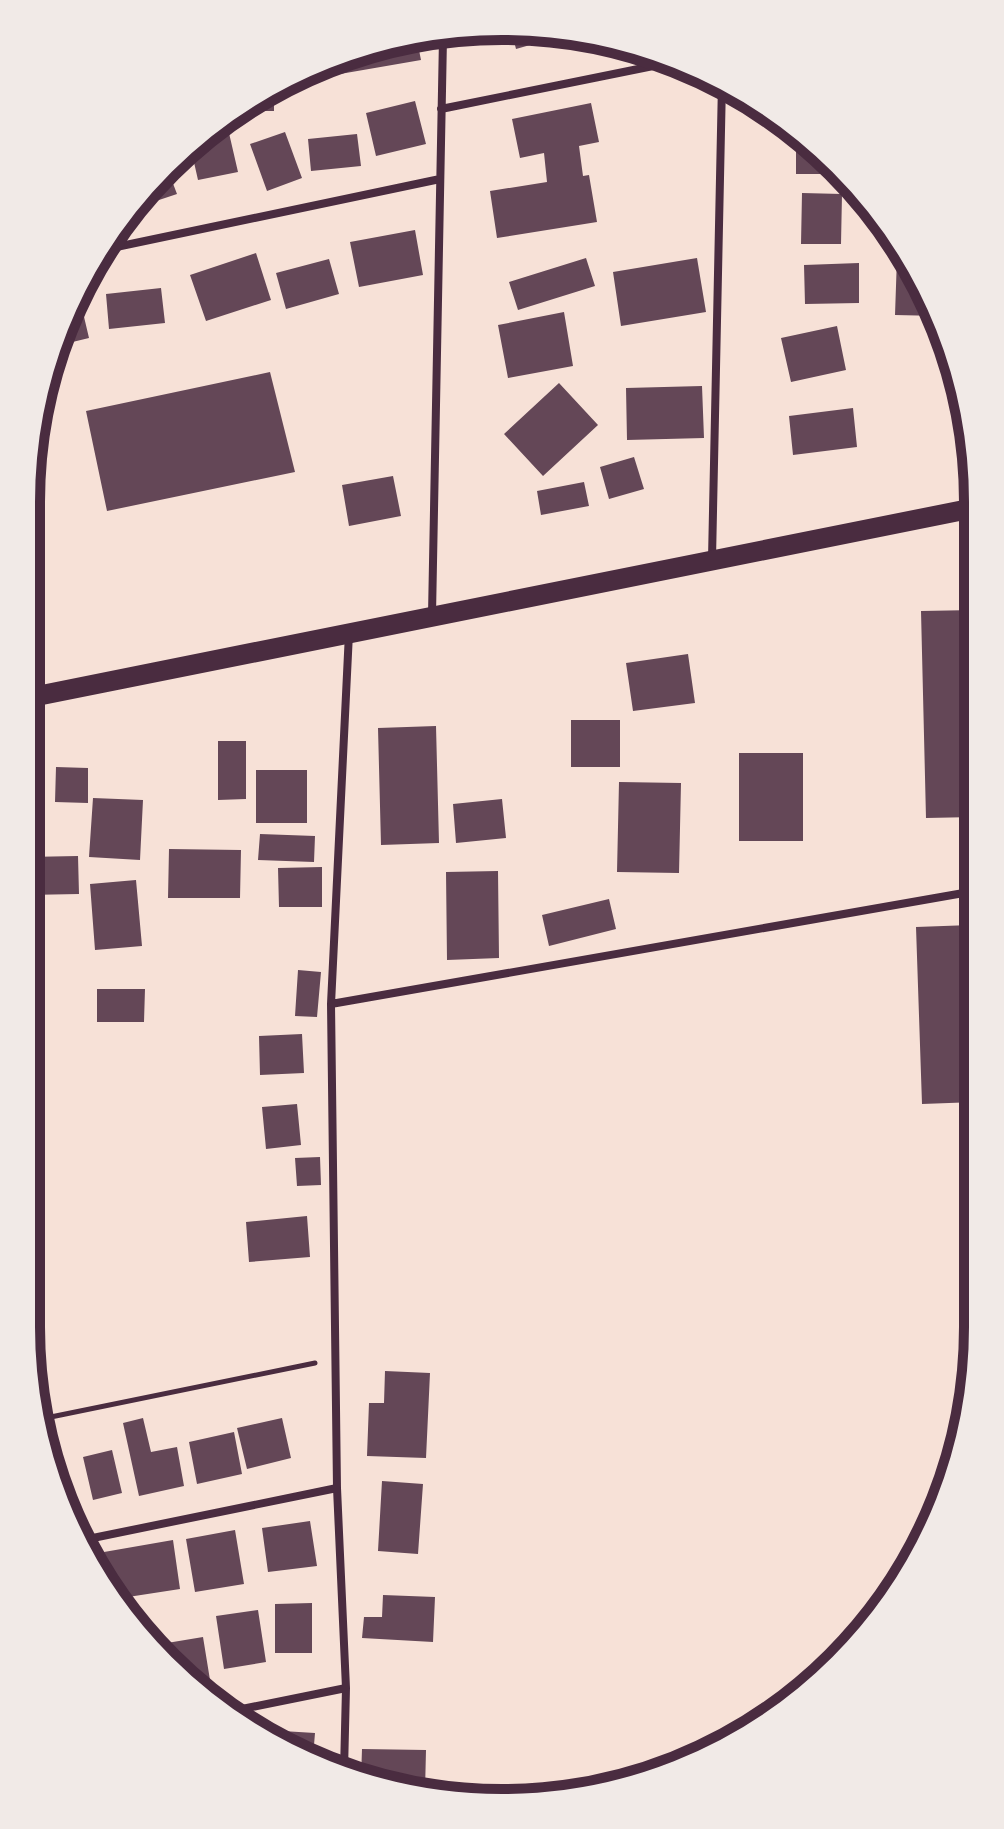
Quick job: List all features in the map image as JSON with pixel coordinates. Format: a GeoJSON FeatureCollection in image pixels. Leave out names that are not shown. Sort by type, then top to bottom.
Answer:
{"type":"FeatureCollection","features":[{"type":"Feature","properties":{"kind":"main road"},"geometry":{"type":"LineString","coordinates":[[40,695],[964,510]]}},
{"type":"Feature","properties":{"kind":"street"},"geometry":{"type":"LineString","coordinates":[[432,615],[443,44]]}},
{"type":"Feature","properties":{"kind":"street"},"geometry":{"type":"LineString","coordinates":[[441,109],[654,66]]}},
{"type":"Feature","properties":{"kind":"street"},"geometry":{"type":"LineString","coordinates":[[712,561],[722,96]]}},
{"type":"Feature","properties":{"kind":"street"},"geometry":{"type":"LineString","coordinates":[[117,247],[440,179]]}},
{"type":"Feature","properties":{"kind":"street"},"geometry":{"type":"LineString","coordinates":[[344,1761],[346,1688],[337,1488],[331,1004],[349,632]]}},
{"type":"Feature","properties":{"kind":"street"},"geometry":{"type":"LineString","coordinates":[[331,1004],[964,893]]}},
{"type":"Feature","properties":{"kind":"street"},"geometry":{"type":"LineString","coordinates":[[92,1538],[337,1488]]}},
{"type":"Feature","properties":{"kind":"street"},"geometry":{"type":"LineString","coordinates":[[242,1709],[346,1688]]}},
{"type":"Feature","properties":{"kind":"path"},"geometry":{"type":"LineString","coordinates":[[49,1417],[335,1359]]}},
{"type":"Feature","properties":{"kind":"building"},"geometry":{"type":"Polygon","coordinates":[[[514,40],[541,42],[516,49],[514,40]]]}},
{"type":"Feature","properties":{"kind":"building"},"geometry":{"type":"Polygon","coordinates":[[[419,48],[421,60],[340,74],[339,70],[353,65],[419,48]]]}},
{"type":"Feature","properties":{"kind":"building"},"geometry":{"type":"Polygon","coordinates":[[[274,100],[274,111],[256,111],[274,100]]]}},
{"type":"Feature","properties":{"kind":"building"},"geometry":{"type":"Polygon","coordinates":[[[415,101],[426,144],[376,156],[366,113],[415,101]]]}},
{"type":"Feature","properties":{"kind":"building"},"geometry":{"type":"Polygon","coordinates":[[[591,103],[599,142],[579,146],[583,176],[589,175],[597,222],[497,238],[490,191],[547,182],[544,153],[520,158],[512,119],[591,103]]]}},
{"type":"Feature","properties":{"kind":"building"},"geometry":{"type":"Polygon","coordinates":[[[285,132],[302,178],[267,191],[250,144],[285,132]]]}},
{"type":"Feature","properties":{"kind":"building"},"geometry":{"type":"Polygon","coordinates":[[[229,133],[238,172],[198,180],[193,159],[221,135],[229,133]]]}},
{"type":"Feature","properties":{"kind":"building"},"geometry":{"type":"Polygon","coordinates":[[[357,134],[361,166],[311,171],[308,139],[357,134]]]}},
{"type":"Feature","properties":{"kind":"building"},"geometry":{"type":"Polygon","coordinates":[[[796,146],[828,174],[796,174],[796,146]]]}},
{"type":"Feature","properties":{"kind":"building"},"geometry":{"type":"Polygon","coordinates":[[[171,179],[177,194],[150,203],[171,179]]]}},
{"type":"Feature","properties":{"kind":"building"},"geometry":{"type":"Polygon","coordinates":[[[802,193],[842,194],[841,244],[801,244],[802,193]]]}},
{"type":"Feature","properties":{"kind":"building"},"geometry":{"type":"Polygon","coordinates":[[[415,230],[423,275],[359,287],[350,242],[415,230]]]}},
{"type":"Feature","properties":{"kind":"building"},"geometry":{"type":"Polygon","coordinates":[[[256,253],[271,300],[206,321],[190,275],[256,253]]]}},
{"type":"Feature","properties":{"kind":"building"},"geometry":{"type":"Polygon","coordinates":[[[586,258],[595,286],[518,310],[509,282],[586,258]]]}},
{"type":"Feature","properties":{"kind":"building"},"geometry":{"type":"Polygon","coordinates":[[[697,258],[706,312],[621,326],[613,272],[697,258]]]}},
{"type":"Feature","properties":{"kind":"building"},"geometry":{"type":"Polygon","coordinates":[[[329,259],[339,294],[286,309],[276,273],[329,259]]]}},
{"type":"Feature","properties":{"kind":"building"},"geometry":{"type":"Polygon","coordinates":[[[859,263],[859,303],[805,304],[804,265],[859,263]]]}},
{"type":"Feature","properties":{"kind":"building"},"geometry":{"type":"Polygon","coordinates":[[[897,263],[925,316],[895,315],[897,263]]]}},
{"type":"Feature","properties":{"kind":"building"},"geometry":{"type":"Polygon","coordinates":[[[161,288],[165,323],[109,329],[106,294],[161,288]]]}},
{"type":"Feature","properties":{"kind":"building"},"geometry":{"type":"Polygon","coordinates":[[[82,310],[89,338],[69,343],[82,310]]]}},
{"type":"Feature","properties":{"kind":"building"},"geometry":{"type":"Polygon","coordinates":[[[564,312],[573,366],[508,378],[498,325],[564,312]]]}},
{"type":"Feature","properties":{"kind":"building"},"geometry":{"type":"Polygon","coordinates":[[[837,326],[846,370],[791,382],[781,338],[837,326]]]}},
{"type":"Feature","properties":{"kind":"building"},"geometry":{"type":"Polygon","coordinates":[[[270,372],[295,472],[107,511],[86,411],[270,372]]]}},
{"type":"Feature","properties":{"kind":"building"},"geometry":{"type":"Polygon","coordinates":[[[559,383],[598,425],[543,476],[504,434],[559,383]]]}},
{"type":"Feature","properties":{"kind":"building"},"geometry":{"type":"Polygon","coordinates":[[[702,386],[704,438],[627,440],[626,388],[702,386]]]}},
{"type":"Feature","properties":{"kind":"building"},"geometry":{"type":"Polygon","coordinates":[[[853,408],[857,447],[793,455],[789,416],[853,408]]]}},
{"type":"Feature","properties":{"kind":"building"},"geometry":{"type":"Polygon","coordinates":[[[634,457],[644,489],[609,499],[600,467],[634,457]]]}},
{"type":"Feature","properties":{"kind":"building"},"geometry":{"type":"Polygon","coordinates":[[[393,476],[401,516],[349,526],[342,485],[393,476]]]}},
{"type":"Feature","properties":{"kind":"building"},"geometry":{"type":"Polygon","coordinates":[[[584,482],[589,506],[541,515],[537,491],[584,482]]]}},
{"type":"Feature","properties":{"kind":"building"},"geometry":{"type":"Polygon","coordinates":[[[964,610],[964,817],[926,818],[921,611],[964,610]]]}},
{"type":"Feature","properties":{"kind":"building"},"geometry":{"type":"Polygon","coordinates":[[[688,654],[695,703],[633,711],[626,663],[688,654]]]}},
{"type":"Feature","properties":{"kind":"building"},"geometry":{"type":"Polygon","coordinates":[[[571,720],[620,720],[620,767],[571,767],[571,720]]]}},
{"type":"Feature","properties":{"kind":"building"},"geometry":{"type":"Polygon","coordinates":[[[436,726],[439,843],[381,845],[378,728],[436,726]]]}},
{"type":"Feature","properties":{"kind":"building"},"geometry":{"type":"Polygon","coordinates":[[[218,741],[246,741],[246,799],[218,800],[218,741]]]}},
{"type":"Feature","properties":{"kind":"building"},"geometry":{"type":"Polygon","coordinates":[[[739,753],[803,753],[803,841],[739,841],[739,753]]]}},
{"type":"Feature","properties":{"kind":"building"},"geometry":{"type":"Polygon","coordinates":[[[56,767],[88,768],[88,803],[55,802],[56,767]]]}},
{"type":"Feature","properties":{"kind":"building"},"geometry":{"type":"Polygon","coordinates":[[[256,770],[307,770],[307,823],[256,823],[256,770]]]}},
{"type":"Feature","properties":{"kind":"building"},"geometry":{"type":"Polygon","coordinates":[[[619,782],[681,783],[679,873],[617,872],[619,782]]]}},
{"type":"Feature","properties":{"kind":"building"},"geometry":{"type":"Polygon","coordinates":[[[93,798],[143,800],[140,860],[89,857],[93,798]]]}},
{"type":"Feature","properties":{"kind":"building"},"geometry":{"type":"Polygon","coordinates":[[[502,799],[506,838],[456,843],[453,804],[502,799]]]}},
{"type":"Feature","properties":{"kind":"building"},"geometry":{"type":"Polygon","coordinates":[[[260,834],[315,836],[314,862],[258,860],[260,834]]]}},
{"type":"Feature","properties":{"kind":"building"},"geometry":{"type":"Polygon","coordinates":[[[169,849],[241,850],[240,898],[168,898],[169,849]]]}},
{"type":"Feature","properties":{"kind":"building"},"geometry":{"type":"Polygon","coordinates":[[[78,856],[79,894],[40,895],[40,857],[78,856]]]}},
{"type":"Feature","properties":{"kind":"building"},"geometry":{"type":"Polygon","coordinates":[[[322,867],[322,907],[279,907],[278,868],[322,867]]]}},
{"type":"Feature","properties":{"kind":"building"},"geometry":{"type":"Polygon","coordinates":[[[498,871],[499,958],[447,960],[446,872],[498,871]]]}},
{"type":"Feature","properties":{"kind":"building"},"geometry":{"type":"Polygon","coordinates":[[[136,880],[142,946],[95,950],[90,884],[136,880]]]}},
{"type":"Feature","properties":{"kind":"building"},"geometry":{"type":"Polygon","coordinates":[[[609,899],[616,929],[549,946],[542,915],[609,899]]]}},
{"type":"Feature","properties":{"kind":"building"},"geometry":{"type":"Polygon","coordinates":[[[964,925],[964,1102],[922,1104],[916,927],[964,925]]]}},
{"type":"Feature","properties":{"kind":"building"},"geometry":{"type":"Polygon","coordinates":[[[298,970],[321,972],[317,1017],[295,1016],[298,970]]]}},
{"type":"Feature","properties":{"kind":"building"},"geometry":{"type":"Polygon","coordinates":[[[97,989],[145,989],[144,1022],[97,1022],[97,989]]]}},
{"type":"Feature","properties":{"kind":"building"},"geometry":{"type":"Polygon","coordinates":[[[302,1034],[304,1073],[260,1075],[259,1036],[302,1034]]]}},
{"type":"Feature","properties":{"kind":"building"},"geometry":{"type":"Polygon","coordinates":[[[297,1104],[301,1145],[266,1149],[262,1107],[297,1104]]]}},
{"type":"Feature","properties":{"kind":"building"},"geometry":{"type":"Polygon","coordinates":[[[320,1157],[321,1185],[297,1186],[295,1158],[320,1157]]]}},
{"type":"Feature","properties":{"kind":"building"},"geometry":{"type":"Polygon","coordinates":[[[307,1216],[310,1257],[249,1262],[246,1222],[307,1216]]]}},
{"type":"Feature","properties":{"kind":"building"},"geometry":{"type":"Polygon","coordinates":[[[385,1371],[430,1373],[426,1458],[367,1456],[369,1403],[384,1403],[385,1371]]]}},
{"type":"Feature","properties":{"kind":"building"},"geometry":{"type":"Polygon","coordinates":[[[143,1418],[151,1452],[177,1447],[184,1486],[139,1496],[123,1423],[143,1418]]]}},
{"type":"Feature","properties":{"kind":"building"},"geometry":{"type":"Polygon","coordinates":[[[282,1418],[291,1458],[247,1469],[237,1428],[282,1418]]]}},
{"type":"Feature","properties":{"kind":"building"},"geometry":{"type":"Polygon","coordinates":[[[234,1432],[242,1474],[197,1484],[189,1442],[234,1432]]]}},
{"type":"Feature","properties":{"kind":"building"},"geometry":{"type":"Polygon","coordinates":[[[112,1450],[122,1493],[93,1500],[83,1457],[112,1450]]]}},
{"type":"Feature","properties":{"kind":"building"},"geometry":{"type":"Polygon","coordinates":[[[382,1481],[423,1484],[418,1554],[378,1551],[382,1481]]]}},
{"type":"Feature","properties":{"kind":"building"},"geometry":{"type":"Polygon","coordinates":[[[310,1521],[317,1566],[268,1572],[262,1528],[310,1521]]]}},
{"type":"Feature","properties":{"kind":"building"},"geometry":{"type":"Polygon","coordinates":[[[235,1530],[244,1584],[195,1592],[186,1539],[235,1530]]]}},
{"type":"Feature","properties":{"kind":"building"},"geometry":{"type":"Polygon","coordinates":[[[173,1540],[180,1589],[127,1597],[106,1564],[104,1552],[173,1540]]]}},
{"type":"Feature","properties":{"kind":"building"},"geometry":{"type":"Polygon","coordinates":[[[383,1595],[435,1597],[433,1642],[362,1638],[364,1617],[382,1617],[383,1595]]]}},
{"type":"Feature","properties":{"kind":"building"},"geometry":{"type":"Polygon","coordinates":[[[312,1603],[312,1653],[275,1653],[275,1604],[312,1603]]]}},
{"type":"Feature","properties":{"kind":"building"},"geometry":{"type":"Polygon","coordinates":[[[258,1610],[266,1662],[224,1669],[216,1616],[258,1610]]]}},
{"type":"Feature","properties":{"kind":"building"},"geometry":{"type":"Polygon","coordinates":[[[203,1637],[210,1680],[205,1681],[165,1643],[203,1637]]]}},
{"type":"Feature","properties":{"kind":"building"},"geometry":{"type":"Polygon","coordinates":[[[278,1731],[315,1733],[314,1749],[278,1731]]]}},
{"type":"Feature","properties":{"kind":"building"},"geometry":{"type":"Polygon","coordinates":[[[362,1749],[426,1750],[425,1782],[361,1767],[362,1749]]]}}]}
